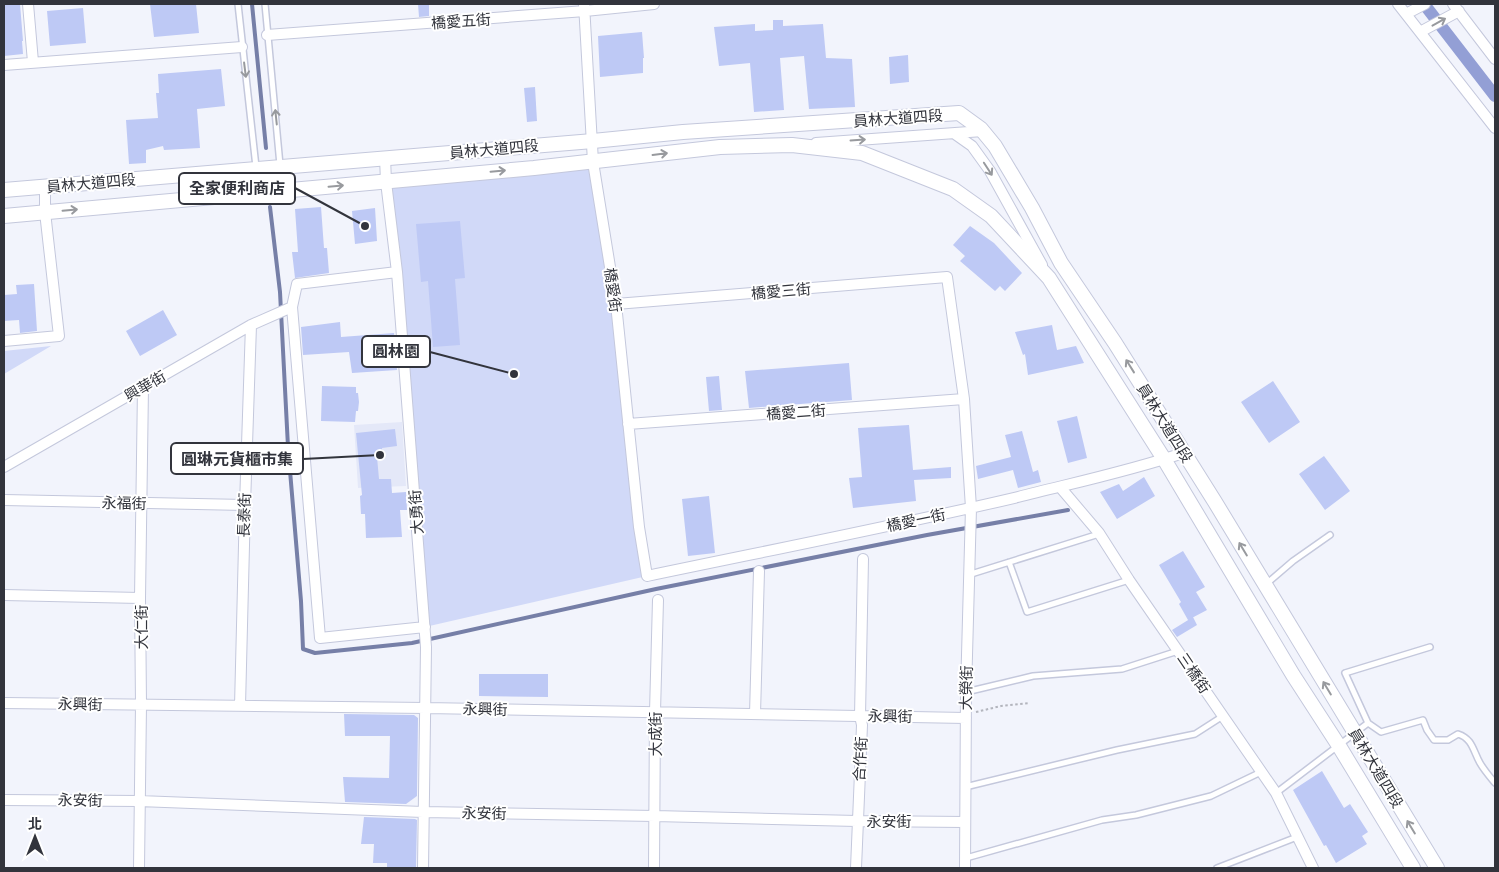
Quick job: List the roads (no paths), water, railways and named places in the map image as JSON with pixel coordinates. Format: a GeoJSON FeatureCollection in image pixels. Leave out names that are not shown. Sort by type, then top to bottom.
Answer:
{"type":"FeatureCollection","features":[{"type":"Feature","properties":{"kind":"main road","name":"員林大道四段"},"geometry":{"type":"LineString","coordinates":[[4,190],[683,132],[959,113],[983,131],[995,146],[1061,263],[1115,343],[1215,502],[1437,868]]}},
{"type":"Feature","properties":{"kind":"main road","name":"員林大道四段"},"geometry":{"type":"LineString","coordinates":[[4,216],[386,182],[593,162],[720,147],[792,145],[862,153],[953,189],[991,216],[1049,278],[1164,459],[1293,675],[1339,746],[1413,868]]}},
{"type":"Feature","properties":{"kind":"street"},"geometry":{"type":"LineString","coordinates":[[28,4],[32,62]]}},
{"type":"Feature","properties":{"kind":"street","name":"橋愛五街"},"geometry":{"type":"LineString","coordinates":[[267,35],[585,8],[654,4]]}},
{"type":"Feature","properties":{"kind":"street"},"geometry":{"type":"LineString","coordinates":[[1398,4],[1495,128]]}},
{"type":"Feature","properties":{"kind":"street"},"geometry":{"type":"LineString","coordinates":[[1406,14],[1425,4]]}},
{"type":"Feature","properties":{"kind":"street","name":"橋愛街"},"geometry":{"type":"LineString","coordinates":[[585,8],[593,162],[616,304],[639,527],[647,576]]}},
{"type":"Feature","properties":{"kind":"street"},"geometry":{"type":"LineString","coordinates":[[1420,32],[1456,8],[1495,59]]}},
{"type":"Feature","properties":{"kind":"street"},"geometry":{"type":"LineString","coordinates":[[4,65],[242,47]]}},
{"type":"Feature","properties":{"kind":"street"},"geometry":{"type":"LineString","coordinates":[[792,145],[983,131]]}},
{"type":"Feature","properties":{"kind":"street"},"geometry":{"type":"LineString","coordinates":[[955,134],[972,146],[990,171],[1049,278]]}},
{"type":"Feature","properties":{"kind":"street","name":"大勇街"},"geometry":{"type":"LineString","coordinates":[[385,157],[386,182],[397,272],[426,647],[423,868]]}},
{"type":"Feature","properties":{"kind":"street"},"geometry":{"type":"LineString","coordinates":[[4,341],[59,336],[45,212],[45,187]]}},
{"type":"Feature","properties":{"kind":"street"},"geometry":{"type":"LineString","coordinates":[[397,272],[297,284],[290,307],[320,638],[425,630]]}},
{"type":"Feature","properties":{"kind":"street","name":"橋愛三街"},"geometry":{"type":"LineString","coordinates":[[616,304],[947,277]]}},
{"type":"Feature","properties":{"kind":"street","name":"大榮街"},"geometry":{"type":"LineString","coordinates":[[947,277],[964,400],[971,513],[968,575],[965,863]]}},
{"type":"Feature","properties":{"kind":"street","name":"興華街"},"geometry":{"type":"LineString","coordinates":[[4,466],[251,325],[290,307]]}},
{"type":"Feature","properties":{"kind":"street","name":"長泰街"},"geometry":{"type":"LineString","coordinates":[[240,706],[244,505],[251,325]]}},
{"type":"Feature","properties":{"kind":"street","name":"大仁街"},"geometry":{"type":"LineString","coordinates":[[139,868],[143,387]]}},
{"type":"Feature","properties":{"kind":"street","name":"橋愛二街"},"geometry":{"type":"LineString","coordinates":[[628,424],[964,400]]}},
{"type":"Feature","properties":{"kind":"street","name":"橋愛一街"},"geometry":{"type":"LineString","coordinates":[[647,576],[971,513],[1060,486],[1183,453]]}},
{"type":"Feature","properties":{"kind":"street","name":"三橋街"},"geometry":{"type":"LineString","coordinates":[[1060,486],[1099,533],[1129,580],[1276,793],[1313,868]]}},
{"type":"Feature","properties":{"kind":"street","name":"永福街"},"geometry":{"type":"LineString","coordinates":[[4,500],[244,505]]}},
{"type":"Feature","properties":{"kind":"street","name":"合作街"},"geometry":{"type":"LineString","coordinates":[[856,868],[862,725],[860,716],[863,559]]}},
{"type":"Feature","properties":{"kind":"street"},"geometry":{"type":"LineString","coordinates":[[755,714],[759,571]]}},
{"type":"Feature","properties":{"kind":"street"},"geometry":{"type":"LineString","coordinates":[[4,595],[140,598]]}},
{"type":"Feature","properties":{"kind":"street","name":"大成街"},"geometry":{"type":"LineString","coordinates":[[654,868],[658,600]]}},
{"type":"Feature","properties":{"kind":"street","name":"永興街"},"geometry":{"type":"LineString","coordinates":[[4,703],[966,716]]}},
{"type":"Feature","properties":{"kind":"street","name":"永安街"},"geometry":{"type":"LineString","coordinates":[[4,800],[139,801],[423,812],[965,822]]}},
{"type":"Feature","properties":{"kind":"lane"},"geometry":{"type":"LineString","coordinates":[[238,4],[257,168]]}},
{"type":"Feature","properties":{"kind":"lane"},"geometry":{"type":"LineString","coordinates":[[265,4],[280,166]]}},
{"type":"Feature","properties":{"kind":"lane"},"geometry":{"type":"LineString","coordinates":[[968,575],[1099,533]]}},
{"type":"Feature","properties":{"kind":"lane"},"geometry":{"type":"LineString","coordinates":[[1265,586],[1293,561],[1330,534]]}},
{"type":"Feature","properties":{"kind":"lane"},"geometry":{"type":"LineString","coordinates":[[1009,562],[1027,612],[1129,580]]}},
{"type":"Feature","properties":{"kind":"lane"},"geometry":{"type":"LineString","coordinates":[[1430,647],[1346,674],[1368,723],[1381,732],[1423,720],[1426,730],[1434,740],[1448,740],[1458,734],[1463,736],[1470,740],[1480,764],[1495,783]]}},
{"type":"Feature","properties":{"kind":"lane"},"geometry":{"type":"LineString","coordinates":[[966,692],[1033,676],[1122,669],[1178,650]]}},
{"type":"Feature","properties":{"kind":"lane"},"geometry":{"type":"LineString","coordinates":[[966,787],[1117,750],[1195,734],[1223,716]]}},
{"type":"Feature","properties":{"kind":"lane"},"geometry":{"type":"LineString","coordinates":[[1276,793],[1368,723]]}},
{"type":"Feature","properties":{"kind":"lane"},"geometry":{"type":"LineString","coordinates":[[965,863],[1102,820],[1136,815],[1211,796],[1262,772]]}},
{"type":"Feature","properties":{"kind":"lane"},"geometry":{"type":"LineString","coordinates":[[1217,868],[1297,836]]}},
{"type":"Feature","properties":{"kind":"waterway"},"geometry":{"type":"LineString","coordinates":[[252,4],[266,148]]}},
{"type":"Feature","properties":{"kind":"waterway"},"geometry":{"type":"LineString","coordinates":[[1424,4],[1495,96]]}},
{"type":"Feature","properties":{"kind":"waterway"},"geometry":{"type":"LineString","coordinates":[[270,207],[280,292],[288,447],[301,601],[303,649],[315,653],[412,643],[656,589],[927,535],[1068,510]]}},
{"type":"Feature","properties":{"kind":"place","name":"全家便利商店"},"geometry":{"type":"Point","coordinates":[365,226]}},
{"type":"Feature","properties":{"kind":"place","name":"圓林園"},"geometry":{"type":"Point","coordinates":[514,374]}},
{"type":"Feature","properties":{"kind":"place","name":"圓琳元貨櫃市集"},"geometry":{"type":"Point","coordinates":[380,455]}}]}
